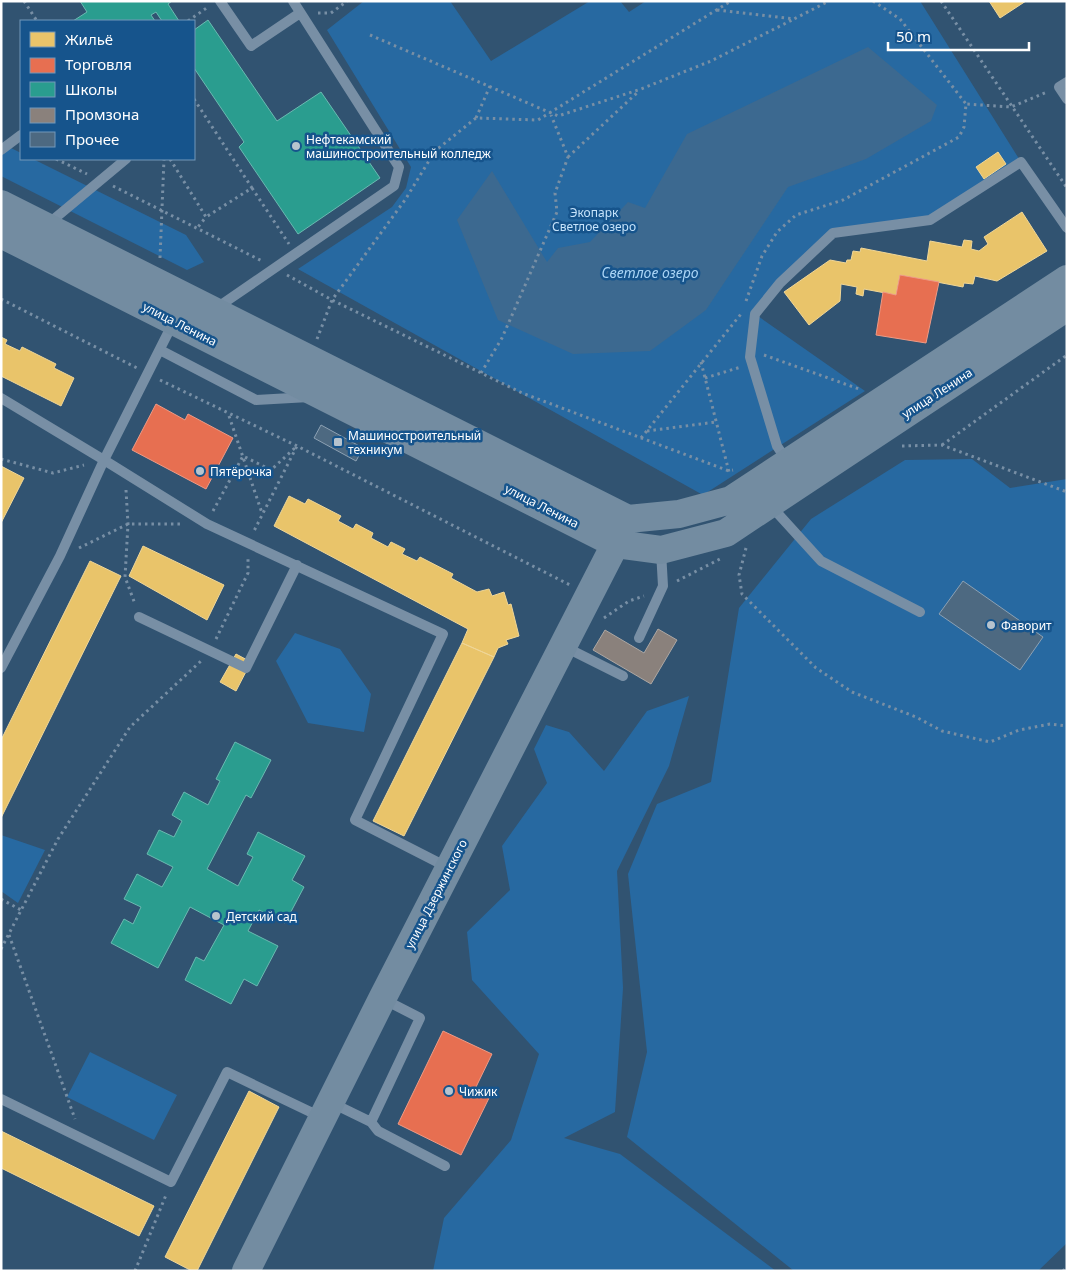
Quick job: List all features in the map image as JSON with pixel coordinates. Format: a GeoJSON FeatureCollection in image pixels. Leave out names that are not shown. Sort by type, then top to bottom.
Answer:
{"type":"FeatureCollection","features":[{"type":"Feature","properties":{"kind":"main road","name":"улица Ленина"},"geometry":{"type":"LineString","coordinates":[[1,204],[158,284],[180,309],[213,311],[628,519],[678,514],[730,500],[788,464],[1067,279]]}},
{"type":"Feature","properties":{"kind":"main road","name":"улица Ленина"},"geometry":{"type":"LineString","coordinates":[[1,234],[180,309],[323,397],[616,544],[661,550],[726,533],[1067,307]]}},
{"type":"Feature","properties":{"kind":"main road","name":"улица Дзержинского"},"geometry":{"type":"LineString","coordinates":[[246,1271],[382,999],[628,519]]}},
{"type":"Feature","properties":{"kind":"lane"},"geometry":{"type":"LineString","coordinates":[[220,1],[251,46],[300,13]]}},
{"type":"Feature","properties":{"kind":"lane"},"geometry":{"type":"LineString","coordinates":[[213,311],[274,268],[297,256],[394,186],[399,167],[293,1]]}},
{"type":"Feature","properties":{"kind":"lane"},"geometry":{"type":"LineString","coordinates":[[1063,85],[1067,99]]}},
{"type":"Feature","properties":{"kind":"lane"},"geometry":{"type":"LineString","coordinates":[[1,150],[20,136]]}},
{"type":"Feature","properties":{"kind":"lane"},"geometry":{"type":"LineString","coordinates":[[46,226],[125,160]]}},
{"type":"Feature","properties":{"kind":"lane"},"geometry":{"type":"LineString","coordinates":[[788,464],[778,446],[752,364],[750,350],[755,314],[780,283],[833,233],[930,220],[1020,162],[1067,228]]}},
{"type":"Feature","properties":{"kind":"lane"},"geometry":{"type":"LineString","coordinates":[[1,668],[60,556],[104,460],[180,309]]}},
{"type":"Feature","properties":{"kind":"lane"},"geometry":{"type":"LineString","coordinates":[[160,350],[256,400],[323,397]]}},
{"type":"Feature","properties":{"kind":"lane"},"geometry":{"type":"LineString","coordinates":[[2,400],[126,472],[207,524],[443,634],[355,820],[449,868]]}},
{"type":"Feature","properties":{"kind":"lane"},"geometry":{"type":"LineString","coordinates":[[762,509],[822,561],[920,612]]}},
{"type":"Feature","properties":{"kind":"lane"},"geometry":{"type":"LineString","coordinates":[[639,638],[663,586],[661,550]]}},
{"type":"Feature","properties":{"kind":"lane"},"geometry":{"type":"LineString","coordinates":[[140,617],[246,668],[297,566]]}},
{"type":"Feature","properties":{"kind":"lane"},"geometry":{"type":"LineString","coordinates":[[562,646],[623,676]]}},
{"type":"Feature","properties":{"kind":"lane"},"geometry":{"type":"LineString","coordinates":[[371,1122],[420,1018],[382,999]]}},
{"type":"Feature","properties":{"kind":"lane"},"geometry":{"type":"LineString","coordinates":[[1,1099],[171,1182],[228,1072],[327,1110],[371,1122],[378,1131],[445,1166]]}},
{"type":"Feature","properties":{"kind":"path"},"geometry":{"type":"LineString","coordinates":[[24,1],[36,20]]}},
{"type":"Feature","properties":{"kind":"path"},"geometry":{"type":"LineString","coordinates":[[300,13],[331,13],[347,1]]}},
{"type":"Feature","properties":{"kind":"path"},"geometry":{"type":"LineString","coordinates":[[476,118],[538,120],[551,114],[731,1]]}},
{"type":"Feature","properties":{"kind":"path"},"geometry":{"type":"LineString","coordinates":[[370,35],[551,114],[566,116],[710,60],[829,1]]}},
{"type":"Feature","properties":{"kind":"path"},"geometry":{"type":"LineString","coordinates":[[745,304],[762,256],[776,232],[796,215],[843,200],[959,137],[964,127],[966,104],[900,19],[873,1]]}},
{"type":"Feature","properties":{"kind":"path"},"geometry":{"type":"LineString","coordinates":[[941,1],[1067,188]]}},
{"type":"Feature","properties":{"kind":"path"},"geometry":{"type":"LineString","coordinates":[[189,20],[210,6]]}},
{"type":"Feature","properties":{"kind":"path"},"geometry":{"type":"LineString","coordinates":[[716,10],[794,19]]}},
{"type":"Feature","properties":{"kind":"path"},"geometry":{"type":"LineString","coordinates":[[966,104],[1011,107],[1063,85]]}},
{"type":"Feature","properties":{"kind":"path"},"geometry":{"type":"LineString","coordinates":[[310,358],[332,300],[405,200],[435,151],[476,118],[490,86]]}},
{"type":"Feature","properties":{"kind":"path"},"geometry":{"type":"LineString","coordinates":[[481,373],[502,338],[557,212],[555,193],[568,157],[641,88]]}},
{"type":"Feature","properties":{"kind":"path"},"geometry":{"type":"LineString","coordinates":[[195,101],[297,256]]}},
{"type":"Feature","properties":{"kind":"path"},"geometry":{"type":"LineString","coordinates":[[551,114],[568,157]]}},
{"type":"Feature","properties":{"kind":"path"},"geometry":{"type":"LineString","coordinates":[[58,160],[198,227],[332,300],[522,393],[729,471],[737,467]]}},
{"type":"Feature","properties":{"kind":"path"},"geometry":{"type":"LineString","coordinates":[[158,284],[164,160]]}},
{"type":"Feature","properties":{"kind":"path"},"geometry":{"type":"LineString","coordinates":[[171,160],[206,217]]}},
{"type":"Feature","properties":{"kind":"path"},"geometry":{"type":"LineString","coordinates":[[198,227],[206,217],[252,188]]}},
{"type":"Feature","properties":{"kind":"path"},"geometry":{"type":"LineString","coordinates":[[1,299],[147,374],[297,446],[589,594]]}},
{"type":"Feature","properties":{"kind":"path"},"geometry":{"type":"LineString","coordinates":[[641,438],[701,361],[742,313]]}},
{"type":"Feature","properties":{"kind":"path"},"geometry":{"type":"LineString","coordinates":[[750,350],[865,391]]}},
{"type":"Feature","properties":{"kind":"path"},"geometry":{"type":"LineString","coordinates":[[942,445],[1067,355]]}},
{"type":"Feature","properties":{"kind":"path"},"geometry":{"type":"LineString","coordinates":[[701,361],[729,471]]}},
{"type":"Feature","properties":{"kind":"path"},"geometry":{"type":"LineString","coordinates":[[705,378],[752,364]]}},
{"type":"Feature","properties":{"kind":"path"},"geometry":{"type":"LineString","coordinates":[[229,415],[262,513]]}},
{"type":"Feature","properties":{"kind":"path"},"geometry":{"type":"LineString","coordinates":[[646,431],[716,422]]}},
{"type":"Feature","properties":{"kind":"path"},"geometry":{"type":"LineString","coordinates":[[896,449],[905,444],[942,445],[1067,492]]}},
{"type":"Feature","properties":{"kind":"path"},"geometry":{"type":"LineString","coordinates":[[1,459],[53,473],[104,460]]}},
{"type":"Feature","properties":{"kind":"path"},"geometry":{"type":"LineString","coordinates":[[126,472],[128,524],[125,577],[140,617]]}},
{"type":"Feature","properties":{"kind":"path"},"geometry":{"type":"LineString","coordinates":[[762,509],[739,575],[742,594],[816,668],[852,692],[951,734],[990,742],[1019,730],[1050,724],[1067,726]]}},
{"type":"Feature","properties":{"kind":"path"},"geometry":{"type":"LineString","coordinates":[[60,556],[128,524]]}},
{"type":"Feature","properties":{"kind":"path"},"geometry":{"type":"LineString","coordinates":[[1,949],[58,839],[130,727],[192,671],[210,652]]}},
{"type":"Feature","properties":{"kind":"path"},"geometry":{"type":"LineString","coordinates":[[1,899],[21,910]]}},
{"type":"Feature","properties":{"kind":"path"},"geometry":{"type":"LineString","coordinates":[[9,934],[38,1021],[76,1116],[73,1134]]}},
{"type":"Feature","properties":{"kind":"path"},"geometry":{"type":"LineString","coordinates":[[135,1271],[171,1182]]}},
{"type":"Feature","properties":{"kind":"path"},"geometry":{"type":"LineString","coordinates":[[1063,1271],[1067,1267]]}},
{"type":"Feature","properties":{"kind":"green space","name":"Экопарк Светлое озеро"},"geometry":{"type":"Polygon","coordinates":[[[364,1],[450,1],[491,61],[590,1],[620,1],[629,12],[646,1],[920,1],[1021,162],[930,220],[833,233],[755,314],[865,391],[703,495],[298,269],[392,207],[406,188],[411,167],[327,30],[364,1]]]}},
{"type":"Feature","properties":{"kind":"green space"},"geometry":{"type":"Polygon","coordinates":[[[1,143],[20,152],[20,160],[35,160],[186,235],[204,262],[187,270],[1,176],[1,143]]]}},
{"type":"Feature","properties":{"kind":"green space"},"geometry":{"type":"Polygon","coordinates":[[[972,459],[1010,488],[1067,479],[1067,1243],[1038,1271],[794,1271],[627,1137],[647,1052],[628,874],[657,804],[711,782],[739,608],[811,519],[905,460],[972,459]]]}},
{"type":"Feature","properties":{"kind":"green space"},"geometry":{"type":"Polygon","coordinates":[[[295,633],[340,649],[371,694],[364,732],[308,723],[276,661],[295,633]]]}},
{"type":"Feature","properties":{"kind":"green space"},"geometry":{"type":"Polygon","coordinates":[[[689,696],[669,766],[617,871],[623,988],[615,1112],[564,1138],[620,1154],[776,1271],[433,1271],[444,1218],[511,1140],[539,1054],[472,980],[467,932],[510,890],[502,846],[547,783],[534,749],[546,725],[569,732],[604,771],[647,711],[689,696]]]}},
{"type":"Feature","properties":{"kind":"green space"},"geometry":{"type":"Polygon","coordinates":[[[1,835],[45,850],[18,903],[1,891],[1,835]]]}},
{"type":"Feature","properties":{"kind":"green space"},"geometry":{"type":"Polygon","coordinates":[[[90,1052],[177,1095],[154,1140],[67,1097],[90,1052]]]}},
{"type":"Feature","properties":{"kind":"water","name":"Светлое озеро"},"geometry":{"type":"Polygon","coordinates":[[[868,47],[937,105],[931,121],[866,159],[788,187],[706,310],[650,351],[573,354],[498,320],[457,220],[492,171],[547,262],[558,248],[590,242],[628,202],[645,208],[687,134],[868,47]]]}},
{"type":"Feature","properties":{"kind":"building: Жильё"},"geometry":{"type":"Polygon","coordinates":[[[989,1],[1026,1],[1000,18],[989,1]]]}},
{"type":"Feature","properties":{"kind":"building: Жильё"},"geometry":{"type":"Polygon","coordinates":[[[998,152],[1006,164],[984,179],[976,167],[998,152]]]}},
{"type":"Feature","properties":{"kind":"building: Жильё"},"geometry":{"type":"Polygon","coordinates":[[[1022,212],[1047,251],[997,281],[975,276],[973,284],[964,283],[963,287],[900,275],[896,295],[864,289],[863,296],[856,294],[857,287],[841,284],[840,301],[809,325],[784,292],[830,260],[846,263],[847,260],[851,260],[853,251],[860,252],[861,248],[927,261],[930,241],[962,247],[964,240],[972,241],[971,249],[979,251],[988,244],[984,237],[1022,212]]]}},
{"type":"Feature","properties":{"kind":"building: Жильё"},"geometry":{"type":"Polygon","coordinates":[[[1,337],[7,340],[5,344],[20,351],[22,347],[56,364],[54,368],[74,378],[61,406],[1,376],[1,337]]]}},
{"type":"Feature","properties":{"kind":"building: Жильё"},"geometry":{"type":"Polygon","coordinates":[[[1,466],[24,478],[1,523],[1,466]]]}},
{"type":"Feature","properties":{"kind":"building: Жильё"},"geometry":{"type":"Polygon","coordinates":[[[289,496],[305,504],[308,499],[341,516],[338,521],[353,529],[356,524],[373,533],[371,538],[388,547],[391,542],[405,549],[402,554],[417,561],[420,557],[453,574],[451,578],[477,592],[489,589],[492,596],[504,592],[508,605],[511,604],[519,636],[506,640],[508,644],[498,648],[494,657],[462,643],[468,629],[274,526],[289,496]]]}},
{"type":"Feature","properties":{"kind":"building: Жильё"},"geometry":{"type":"Polygon","coordinates":[[[143,546],[224,585],[207,620],[129,576],[143,546]]]}},
{"type":"Feature","properties":{"kind":"building: Жильё"},"geometry":{"type":"Polygon","coordinates":[[[90,561],[121,576],[1,818],[1,740],[90,561]]]}},
{"type":"Feature","properties":{"kind":"building: Жильё"},"geometry":{"type":"Polygon","coordinates":[[[462,643],[494,657],[404,836],[373,821],[462,643]]]}},
{"type":"Feature","properties":{"kind":"building: Жильё"},"geometry":{"type":"Polygon","coordinates":[[[236,654],[251,662],[236,691],[220,682],[236,654]]]}},
{"type":"Feature","properties":{"kind":"building: Жильё"},"geometry":{"type":"Polygon","coordinates":[[[249,1091],[279,1107],[197,1271],[192,1271],[165,1257],[249,1091]]]}},
{"type":"Feature","properties":{"kind":"building: Жильё"},"geometry":{"type":"Polygon","coordinates":[[[1,1131],[154,1206],[139,1236],[1,1168],[1,1131]]]}},
{"type":"Feature","properties":{"kind":"building: Торговля"},"geometry":{"type":"Polygon","coordinates":[[[900,275],[939,282],[926,343],[876,335],[883,292],[896,295],[900,275]]]}},
{"type":"Feature","properties":{"kind":"building: Торговля"},"geometry":{"type":"Polygon","coordinates":[[[156,404],[185,420],[188,414],[233,438],[206,489],[132,450],[156,404]]]}},
{"type":"Feature","properties":{"kind":"building: Торговля","name":"Чижик"},"geometry":{"type":"Polygon","coordinates":[[[443,1031],[492,1054],[476,1087],[491,1094],[461,1155],[398,1124],[443,1031]]]}},
{"type":"Feature","properties":{"kind":"building: Школы"},"geometry":{"type":"Polygon","coordinates":[[[80,1],[172,1],[168,4],[178,20],[161,20],[156,12],[151,15],[154,20],[75,20],[87,12],[80,1]]]}},
{"type":"Feature","properties":{"kind":"building: Школы"},"geometry":{"type":"Polygon","coordinates":[[[208,20],[277,121],[321,92],[380,178],[298,234],[239,147],[244,142],[195,69],[195,29],[208,20]]]}},
{"type":"Feature","properties":{"kind":"building: Школы"},"geometry":{"type":"Polygon","coordinates":[[[235,742],[271,760],[251,798],[246,795],[207,869],[238,886],[253,857],[247,854],[258,832],[305,856],[292,880],[304,887],[285,923],[259,910],[248,931],[278,946],[257,986],[244,979],[231,1004],[185,980],[196,957],[204,961],[224,925],[190,907],[158,968],[111,943],[124,919],[133,924],[141,907],[124,899],[137,874],[162,887],[173,867],[147,854],[159,830],[174,837],[182,821],[172,815],[184,792],[208,805],[220,781],[216,779],[235,742]]]}},
{"type":"Feature","properties":{"kind":"building: Промзона"},"geometry":{"type":"Polygon","coordinates":[[[658,629],[677,640],[651,684],[593,650],[605,630],[644,653],[658,629]]]}},
{"type":"Feature","properties":{"kind":"building: Прочее"},"geometry":{"type":"Polygon","coordinates":[[[321,425],[363,448],[356,461],[314,438],[321,425]]]}},
{"type":"Feature","properties":{"kind":"building: Прочее","name":"Фаворит"},"geometry":{"type":"Polygon","coordinates":[[[963,581],[1043,637],[1020,670],[939,614],[963,581]]]}},
{"type":"Feature","properties":{"kind":"place","name":"Нефтекамский машиностроительный колледж"},"geometry":{"type":"Point","coordinates":[296,146]}},
{"type":"Feature","properties":{"kind":"place","name":"Машиностроительный техникум"},"geometry":{"type":"Point","coordinates":[338,442]}},
{"type":"Feature","properties":{"kind":"place","name":"Пятёрочка"},"geometry":{"type":"Point","coordinates":[200,471]}},
{"type":"Feature","properties":{"kind":"place","name":"Фаворит"},"geometry":{"type":"Point","coordinates":[991,625]}},
{"type":"Feature","properties":{"kind":"place","name":"Детский сад"},"geometry":{"type":"Point","coordinates":[216,916]}},
{"type":"Feature","properties":{"kind":"place","name":"Чижик"},"geometry":{"type":"Point","coordinates":[449,1091]}}]}
